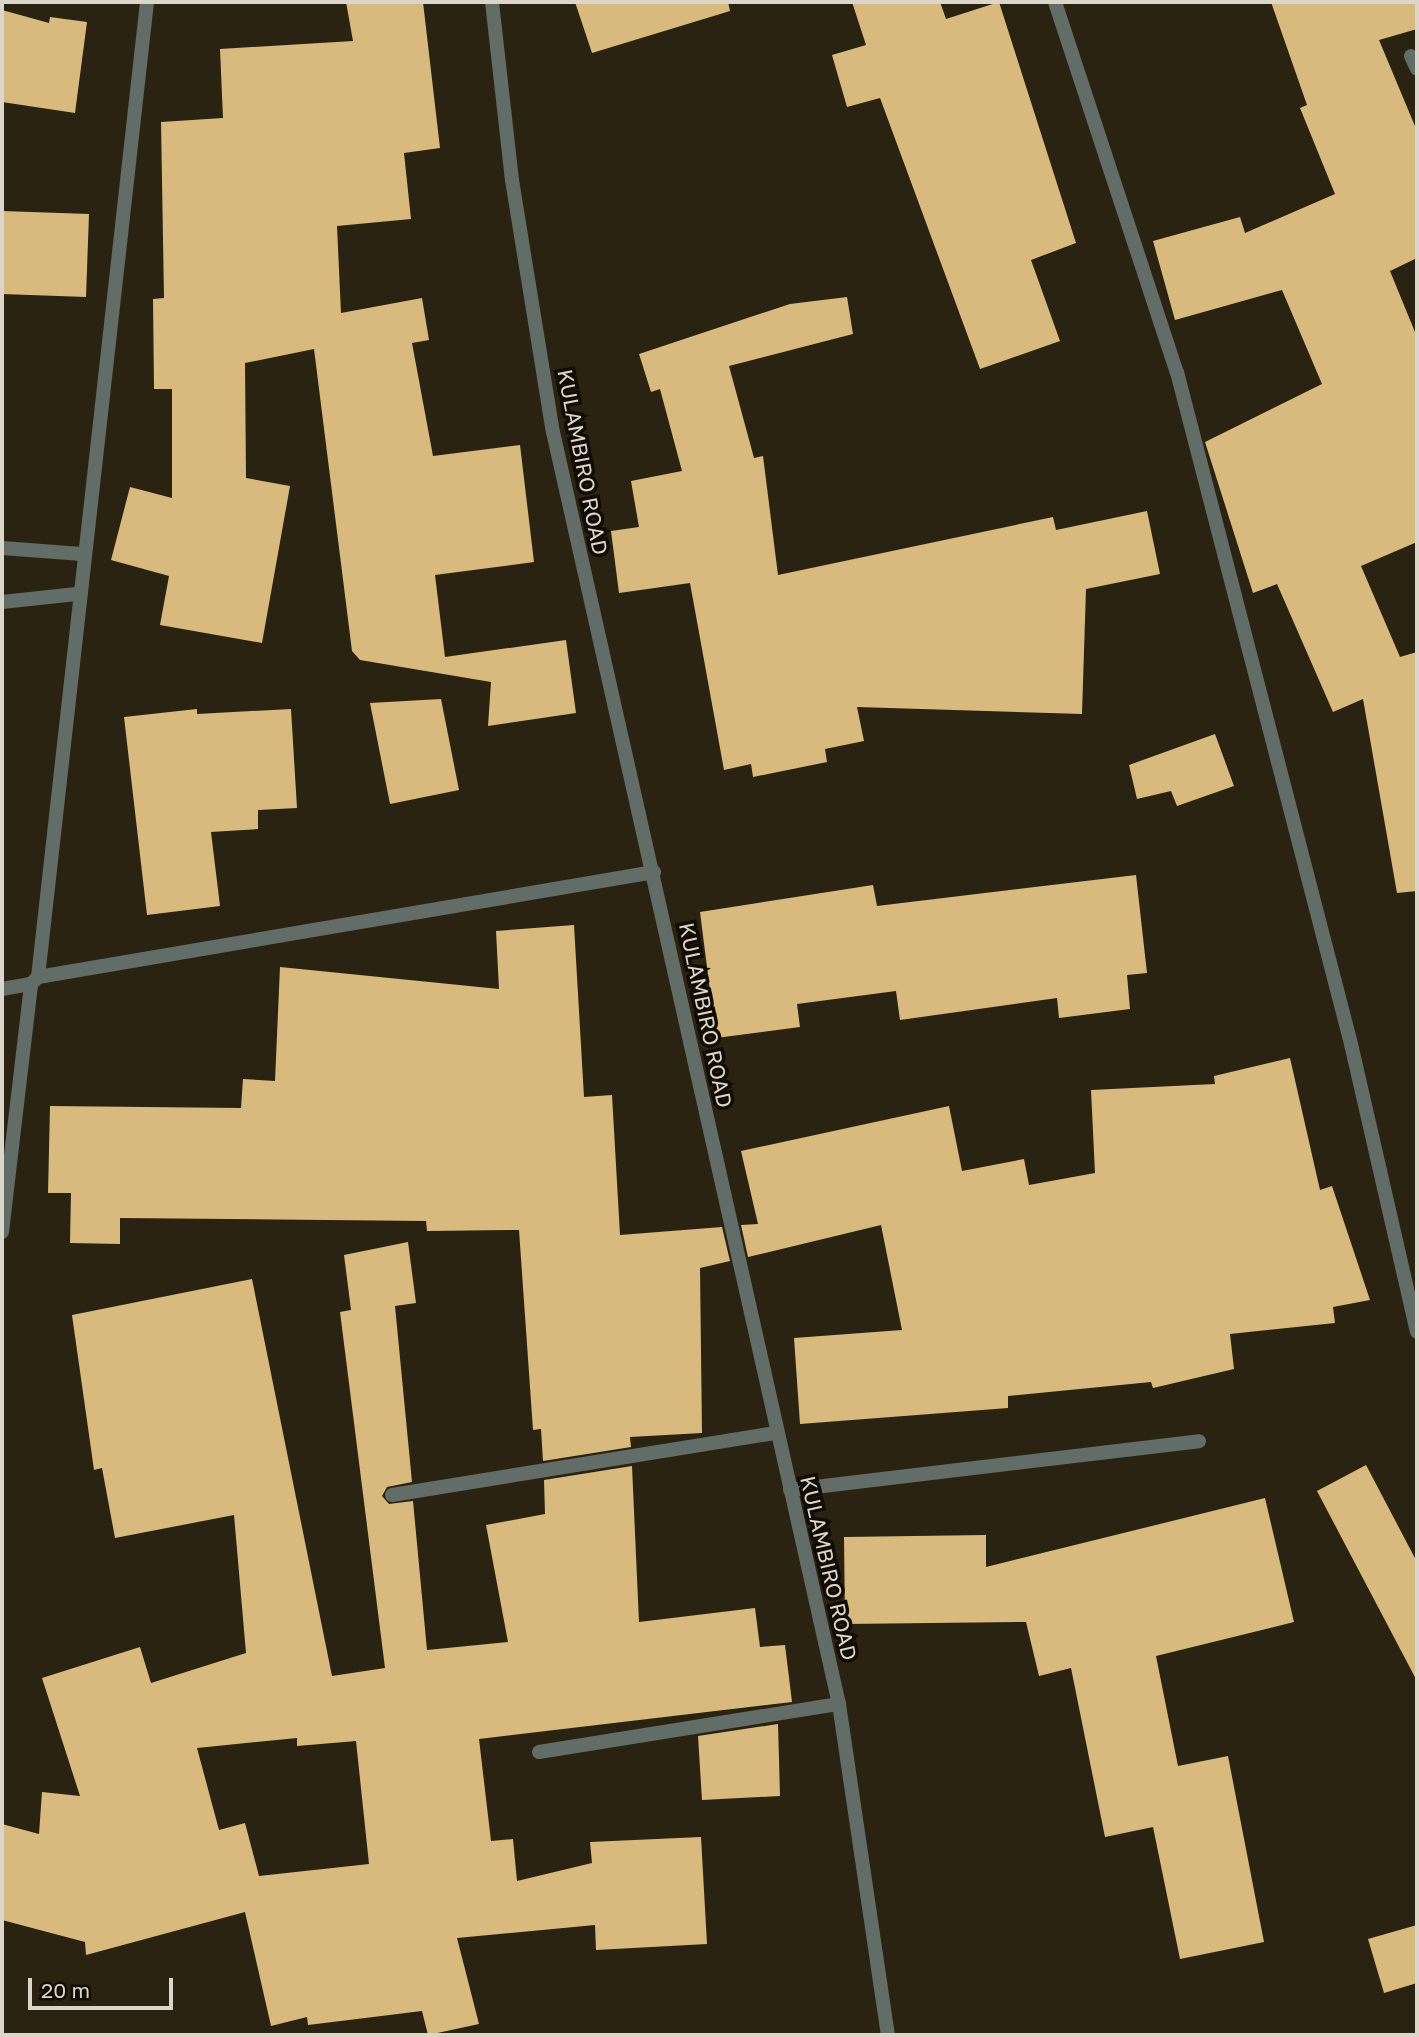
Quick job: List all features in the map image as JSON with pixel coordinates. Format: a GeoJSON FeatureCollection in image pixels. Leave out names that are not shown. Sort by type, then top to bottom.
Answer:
{"type":"FeatureCollection","features":[{"type":"Feature","properties":{"kind":"street"},"geometry":{"type":"LineString","coordinates":[[2,1232],[35,981],[77,594],[147,2]]}},
{"type":"Feature","properties":{"kind":"street","name":"KULAMBIRO ROAD"},"geometry":{"type":"LineString","coordinates":[[492,2],[512,180],[553,432],[839,1704],[888,2035]]}},
{"type":"Feature","properties":{"kind":"street"},"geometry":{"type":"LineString","coordinates":[[1055,2],[1177,372],[1351,1044],[1417,1332]]}},
{"type":"Feature","properties":{"kind":"street"},"geometry":{"type":"LineString","coordinates":[[2,548],[82,554]]}},
{"type":"Feature","properties":{"kind":"street"},"geometry":{"type":"LineString","coordinates":[[2,601],[77,594]]}},
{"type":"Feature","properties":{"kind":"street"},"geometry":{"type":"LineString","coordinates":[[2,989],[654,872]]}},
{"type":"Feature","properties":{"kind":"street"},"geometry":{"type":"LineString","coordinates":[[392,1495],[776,1433]]}},
{"type":"Feature","properties":{"kind":"street"},"geometry":{"type":"LineString","coordinates":[[790,1490],[1199,1441]]}},
{"type":"Feature","properties":{"kind":"street"},"geometry":{"type":"LineString","coordinates":[[539,1752],[839,1704]]}},
{"type":"Feature","properties":{"kind":"building"},"geometry":{"type":"Polygon","coordinates":[[[346,2],[423,2],[440,148],[404,153],[411,219],[337,226],[341,313],[422,298],[429,340],[412,343],[433,456],[520,445],[534,562],[435,575],[445,657],[566,640],[576,713],[488,726],[491,682],[360,660],[352,651],[314,349],[245,363],[246,478],[290,486],[262,643],[160,625],[169,576],[111,560],[130,487],[172,498],[172,389],[154,389],[153,299],[164,298],[161,122],[223,118],[220,49],[353,41],[346,2]]]}},
{"type":"Feature","properties":{"kind":"building"},"geometry":{"type":"Polygon","coordinates":[[[575,2],[728,2],[730,11],[592,53],[575,2]]]}},
{"type":"Feature","properties":{"kind":"building"},"geometry":{"type":"Polygon","coordinates":[[[852,2],[940,2],[946,19],[999,2],[1076,243],[1031,260],[1060,341],[980,369],[880,98],[847,107],[832,55],[866,45],[852,2]]]}},
{"type":"Feature","properties":{"kind":"building"},"geometry":{"type":"Polygon","coordinates":[[[1271,2],[1417,2],[1417,29],[1379,40],[1417,131],[1417,258],[1390,271],[1417,337],[1417,542],[1361,566],[1400,657],[1417,652],[1417,891],[1397,893],[1363,699],[1333,712],[1277,584],[1253,593],[1205,442],[1322,384],[1282,290],[1175,320],[1153,241],[1240,217],[1245,233],[1335,194],[1300,108],[1307,105],[1271,2]]]}},
{"type":"Feature","properties":{"kind":"building"},"geometry":{"type":"Polygon","coordinates":[[[2,10],[49,23],[50,17],[87,22],[75,113],[2,102],[2,10]]]}},
{"type":"Feature","properties":{"kind":"building"},"geometry":{"type":"Polygon","coordinates":[[[2,211],[89,214],[86,297],[2,294],[2,211]]]}},
{"type":"Feature","properties":{"kind":"building"},"geometry":{"type":"Polygon","coordinates":[[[847,297],[853,334],[729,366],[754,458],[763,456],[778,575],[1053,517],[1056,530],[1147,511],[1160,574],[1086,589],[1082,714],[857,707],[864,741],[825,749],[827,762],[753,777],[751,764],[724,770],[690,583],[619,593],[611,531],[639,527],[631,481],[682,471],[660,389],[651,392],[639,354],[790,304],[847,297]]]}},
{"type":"Feature","properties":{"kind":"building"},"geometry":{"type":"Polygon","coordinates":[[[441,699],[459,790],[390,804],[370,703],[441,699]]]}},
{"type":"Feature","properties":{"kind":"building"},"geometry":{"type":"Polygon","coordinates":[[[197,709],[197,714],[291,709],[297,808],[258,810],[258,829],[211,832],[220,906],[147,915],[124,717],[197,709]]]}},
{"type":"Feature","properties":{"kind":"building"},"geometry":{"type":"Polygon","coordinates":[[[1215,734],[1234,786],[1177,806],[1171,791],[1137,799],[1129,765],[1215,734]]]}},
{"type":"Feature","properties":{"kind":"building"},"geometry":{"type":"Polygon","coordinates":[[[1136,875],[1147,973],[1127,975],[1130,1009],[1059,1018],[1057,998],[900,1020],[896,991],[797,1004],[800,1027],[716,1038],[700,912],[873,885],[877,906],[1136,875]]]}},
{"type":"Feature","properties":{"kind":"building"},"geometry":{"type":"Polygon","coordinates":[[[574,925],[584,1097],[612,1095],[620,1235],[722,1227],[730,1261],[700,1268],[702,1433],[630,1437],[631,1447],[543,1461],[541,1429],[533,1430],[519,1230],[427,1231],[426,1221],[120,1218],[120,1244],[70,1243],[71,1193],[48,1193],[50,1106],[241,1108],[243,1079],[275,1081],[280,967],[499,989],[496,931],[574,925]]]}},
{"type":"Feature","properties":{"kind":"building"},"geometry":{"type":"Polygon","coordinates":[[[1290,1058],[1320,1190],[1332,1186],[1370,1300],[1333,1307],[1335,1323],[1230,1334],[1234,1369],[1153,1388],[1151,1382],[1008,1396],[1008,1408],[800,1424],[794,1338],[902,1330],[881,1225],[748,1257],[741,1225],[758,1224],[741,1151],[949,1106],[962,1171],[1024,1159],[1029,1185],[1095,1173],[1091,1090],[1215,1084],[1214,1076],[1290,1058]]]}},
{"type":"Feature","properties":{"kind":"building"},"geometry":{"type":"Polygon","coordinates":[[[408,1242],[416,1303],[395,1306],[412,1482],[387,1487],[382,1496],[389,1504],[413,1501],[427,1650],[508,1642],[486,1525],[545,1514],[544,1480],[632,1466],[639,1622],[755,1608],[760,1647],[785,1645],[792,1702],[479,1739],[491,1841],[513,1839],[517,1881],[592,1863],[590,1842],[701,1837],[707,1944],[596,1950],[595,1925],[457,1938],[479,2024],[428,2035],[422,2011],[308,2025],[307,2017],[271,2026],[245,1912],[86,1955],[85,1942],[2,1920],[2,1824],[39,1834],[42,1792],[80,1796],[42,1678],[140,1647],[151,1683],[246,1653],[234,1515],[115,1538],[102,1468],[94,1470],[72,1315],[252,1279],[332,1676],[385,1668],[340,1312],[351,1310],[344,1255],[408,1242]],[[297,1738],[197,1748],[219,1830],[245,1823],[259,1876],[369,1864],[356,1741],[297,1746],[297,1738]]]}},
{"type":"Feature","properties":{"kind":"building"},"geometry":{"type":"Polygon","coordinates":[[[1366,1465],[1417,1562],[1417,1681],[1317,1491],[1366,1465]]]}},
{"type":"Feature","properties":{"kind":"building"},"geometry":{"type":"Polygon","coordinates":[[[1265,1498],[1294,1622],[1156,1656],[1178,1766],[1228,1756],[1264,1942],[1180,1959],[1153,1827],[1105,1837],[1071,1668],[1039,1676],[1026,1622],[845,1624],[844,1537],[986,1535],[986,1567],[1265,1498]]]}},
{"type":"Feature","properties":{"kind":"building"},"geometry":{"type":"Polygon","coordinates":[[[778,1724],[780,1796],[702,1800],[698,1736],[778,1724]]]}},
{"type":"Feature","properties":{"kind":"building"},"geometry":{"type":"Polygon","coordinates":[[[1417,1925],[1417,1983],[1384,1993],[1368,1939],[1417,1925]]]}}]}
